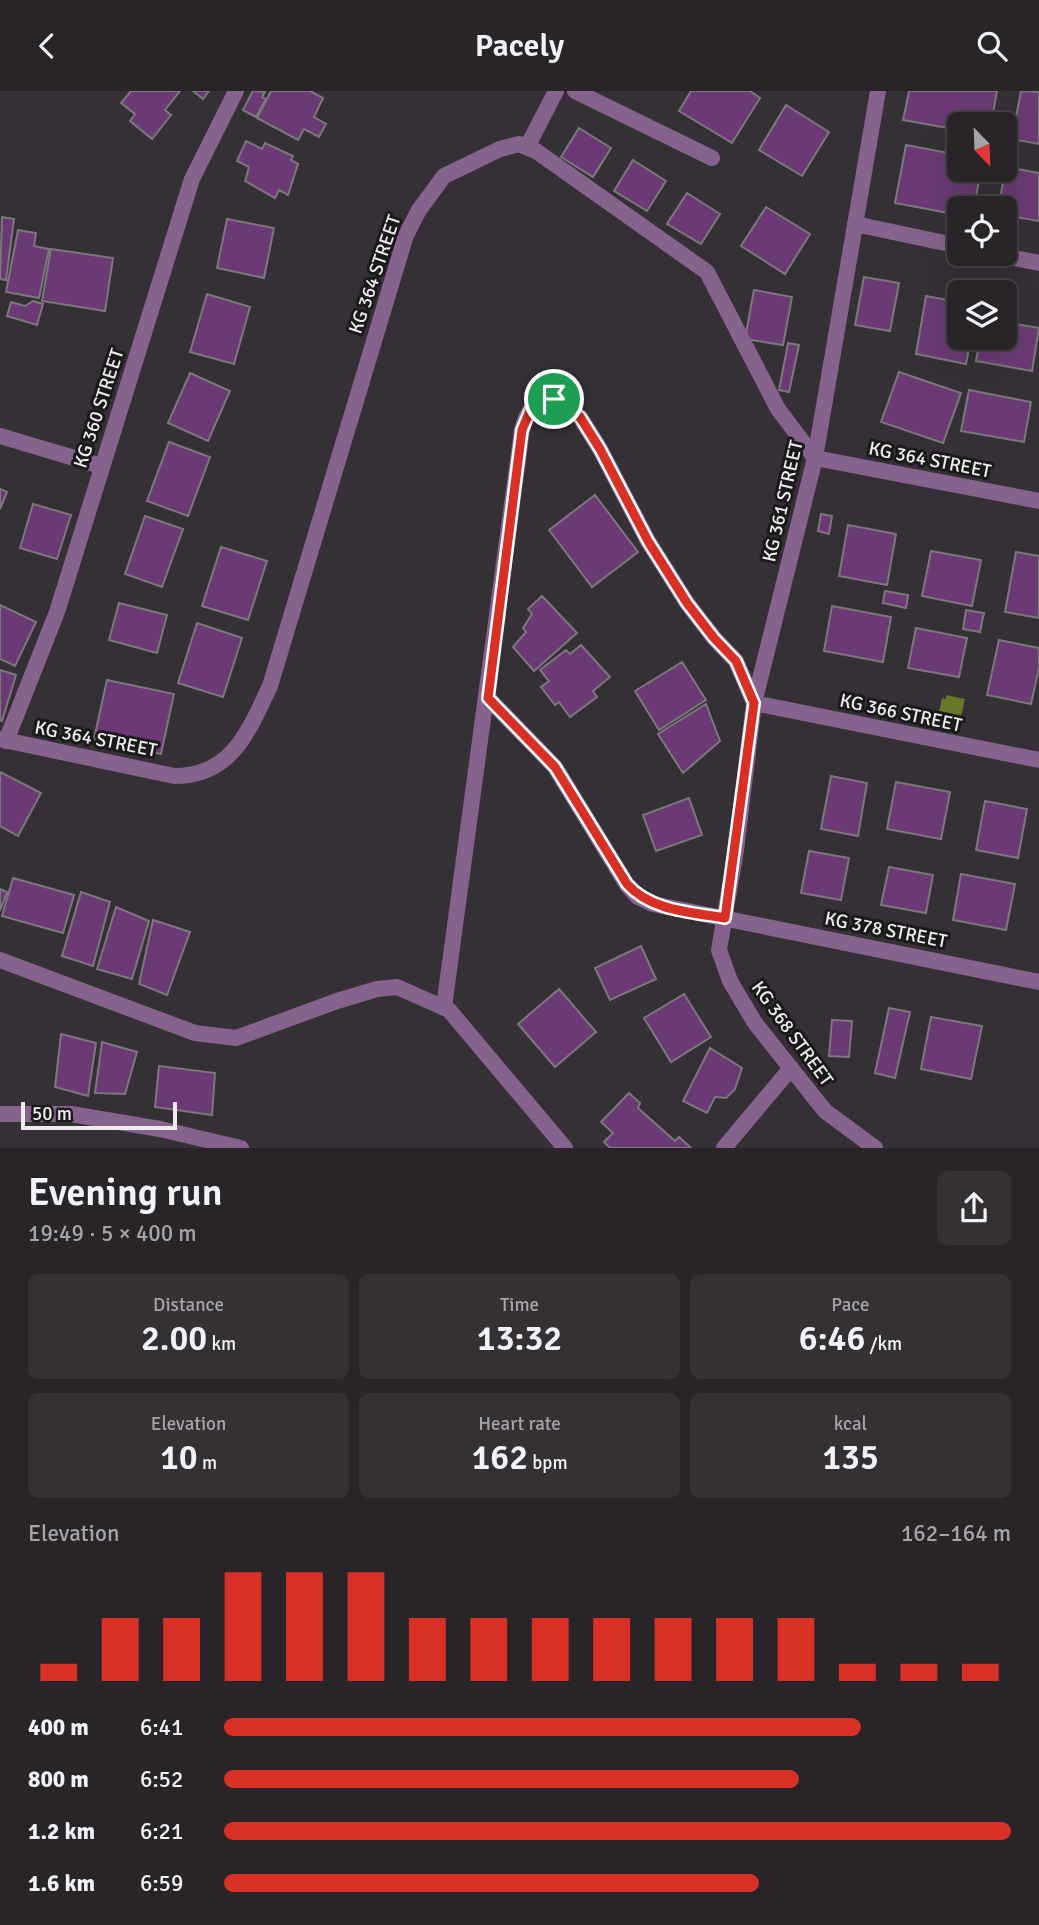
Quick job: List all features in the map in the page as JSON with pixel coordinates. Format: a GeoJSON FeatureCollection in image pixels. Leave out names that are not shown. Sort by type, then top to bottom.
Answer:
{"type":"FeatureCollection","features":[{"type":"Feature","properties":{"kind":"street","name":"KG 360 STREET"},"geometry":{"type":"LineString","coordinates":[[3,740],[57,612],[192,179],[236,91]]}},
{"type":"Feature","properties":{"kind":"street"},"geometry":{"type":"LineString","coordinates":[[556,91],[527,147],[707,272],[778,409],[816,458]]}},
{"type":"Feature","properties":{"kind":"street"},"geometry":{"type":"LineString","coordinates":[[575,91],[712,158]]}},
{"type":"Feature","properties":{"kind":"street","name":"KG 361 STREET"},"geometry":{"type":"LineString","coordinates":[[725,918],[754,703],[816,458],[878,91]]}},
{"type":"Feature","properties":{"kind":"street","name":"KG 364 STREET"},"geometry":{"type":"LineString","coordinates":[[3,740],[174,776],[198,776],[213,769],[235,749],[247,734],[271,686],[406,235],[419,210],[444,176],[500,149],[519,144],[527,147]]}},
{"type":"Feature","properties":{"kind":"street"},"geometry":{"type":"LineString","coordinates":[[855,224],[947,243]]}},
{"type":"Feature","properties":{"kind":"street"},"geometry":{"type":"LineString","coordinates":[[1017,258],[1039,263]]}},
{"type":"Feature","properties":{"kind":"street"},"geometry":{"type":"LineString","coordinates":[[444,1007],[488,698],[522,430],[532,406],[554,399],[580,417],[600,449],[648,541],[687,603],[736,661],[754,703]]}},
{"type":"Feature","properties":{"kind":"street"},"geometry":{"type":"LineString","coordinates":[[0,436],[101,467]]}},
{"type":"Feature","properties":{"kind":"street","name":"KG 364 STREET"},"geometry":{"type":"LineString","coordinates":[[816,458],[1039,501]]}},
{"type":"Feature","properties":{"kind":"street","name":"KG 378 STREET"},"geometry":{"type":"LineString","coordinates":[[488,698],[555,767],[627,884],[638,897],[653,904],[1039,982]]}},
{"type":"Feature","properties":{"kind":"street","name":"KG 366 STREET"},"geometry":{"type":"LineString","coordinates":[[754,703],[1039,760]]}},
{"type":"Feature","properties":{"kind":"street","name":"KG 368 STREET"},"geometry":{"type":"LineString","coordinates":[[725,918],[719,950],[730,981],[755,1023],[825,1111],[875,1148]]}},
{"type":"Feature","properties":{"kind":"street"},"geometry":{"type":"LineString","coordinates":[[0,960],[195,1033],[236,1038],[377,989],[397,987],[444,1007],[565,1148]]}},
{"type":"Feature","properties":{"kind":"street"},"geometry":{"type":"LineString","coordinates":[[724,1148],[791,1068]]}},
{"type":"Feature","properties":{"kind":"street"},"geometry":{"type":"LineString","coordinates":[[0,1114],[71,1114],[160,1129],[241,1148]]}},
{"type":"Feature","properties":{"kind":"shaded area"},"geometry":{"type":"Polygon","coordinates":[[[946,695],[965,699],[961,716],[939,712],[942,698],[946,699],[946,695]]]}},
{"type":"Feature","properties":{"kind":"building"},"geometry":{"type":"Polygon","coordinates":[[[131,91],[180,91],[165,110],[171,115],[152,139],[130,121],[135,114],[121,103],[131,91]]]}},
{"type":"Feature","properties":{"kind":"building"},"geometry":{"type":"Polygon","coordinates":[[[193,91],[209,91],[203,99],[193,91]]]}},
{"type":"Feature","properties":{"kind":"building"},"geometry":{"type":"Polygon","coordinates":[[[253,91],[265,92],[262,97],[266,99],[256,117],[243,110],[253,91]]]}},
{"type":"Feature","properties":{"kind":"building"},"geometry":{"type":"Polygon","coordinates":[[[271,91],[310,91],[323,98],[314,117],[326,124],[319,137],[304,129],[298,140],[257,118],[271,91]]]}},
{"type":"Feature","properties":{"kind":"building"},"geometry":{"type":"Polygon","coordinates":[[[691,91],[750,91],[760,98],[732,143],[679,111],[691,91]]]}},
{"type":"Feature","properties":{"kind":"building"},"geometry":{"type":"Polygon","coordinates":[[[909,91],[997,91],[993,112],[947,112],[947,128],[903,120],[909,91]]]}},
{"type":"Feature","properties":{"kind":"building"},"geometry":{"type":"Polygon","coordinates":[[[1021,91],[1039,92],[1039,144],[1017,140],[1017,112],[1021,91]]]}},
{"type":"Feature","properties":{"kind":"building"},"geometry":{"type":"Polygon","coordinates":[[[786,105],[829,132],[802,176],[759,150],[786,105]]]}},
{"type":"Feature","properties":{"kind":"building"},"geometry":{"type":"Polygon","coordinates":[[[579,128],[611,148],[593,177],[561,157],[579,128]]]}},
{"type":"Feature","properties":{"kind":"building"},"geometry":{"type":"Polygon","coordinates":[[[246,141],[262,149],[265,143],[293,156],[291,160],[298,164],[288,195],[279,190],[275,198],[245,181],[249,167],[237,161],[246,141]]]}},
{"type":"Feature","properties":{"kind":"building"},"geometry":{"type":"Polygon","coordinates":[[[906,145],[947,153],[947,182],[979,182],[976,196],[947,196],[947,213],[895,203],[906,145]]]}},
{"type":"Feature","properties":{"kind":"building"},"geometry":{"type":"Polygon","coordinates":[[[633,160],[666,181],[647,211],[614,191],[633,160]]]}},
{"type":"Feature","properties":{"kind":"building"},"geometry":{"type":"Polygon","coordinates":[[[1017,169],[1039,173],[1039,221],[1017,217],[1017,196],[1000,196],[1003,182],[1017,182],[1017,169]]]}},
{"type":"Feature","properties":{"kind":"building"},"geometry":{"type":"Polygon","coordinates":[[[687,193],[720,214],[701,244],[667,224],[687,193]]]}},
{"type":"Feature","properties":{"kind":"building"},"geometry":{"type":"Polygon","coordinates":[[[766,207],[810,234],[785,274],[741,246],[766,207]]]}},
{"type":"Feature","properties":{"kind":"building"},"geometry":{"type":"Polygon","coordinates":[[[2,217],[14,219],[6,280],[0,279],[2,217]]]}},
{"type":"Feature","properties":{"kind":"building"},"geometry":{"type":"Polygon","coordinates":[[[227,219],[274,228],[264,278],[217,268],[227,219]]]}},
{"type":"Feature","properties":{"kind":"building"},"geometry":{"type":"Polygon","coordinates":[[[18,230],[36,233],[34,246],[49,249],[39,298],[6,292],[18,230]]]}},
{"type":"Feature","properties":{"kind":"building"},"geometry":{"type":"Polygon","coordinates":[[[51,249],[113,258],[105,311],[42,301],[51,249]]]}},
{"type":"Feature","properties":{"kind":"building"},"geometry":{"type":"Polygon","coordinates":[[[864,277],[899,283],[890,331],[855,325],[864,277]]]}},
{"type":"Feature","properties":{"kind":"building"},"geometry":{"type":"Polygon","coordinates":[[[754,290],[792,297],[783,345],[745,339],[754,290]]]}},
{"type":"Feature","properties":{"kind":"building"},"geometry":{"type":"Polygon","coordinates":[[[207,294],[250,307],[234,364],[190,352],[207,294]]]}},
{"type":"Feature","properties":{"kind":"building"},"geometry":{"type":"Polygon","coordinates":[[[926,296],[947,300],[947,350],[969,350],[966,364],[916,354],[926,296]]]}},
{"type":"Feature","properties":{"kind":"building"},"geometry":{"type":"Polygon","coordinates":[[[33,301],[43,304],[37,325],[7,316],[11,302],[25,306],[33,301]]]}},
{"type":"Feature","properties":{"kind":"building"},"geometry":{"type":"Polygon","coordinates":[[[1017,324],[1039,328],[1032,371],[976,361],[978,350],[1017,350],[1017,324]]]}},
{"type":"Feature","properties":{"kind":"building"},"geometry":{"type":"Polygon","coordinates":[[[788,343],[799,345],[789,392],[779,390],[788,343]]]}},
{"type":"Feature","properties":{"kind":"building"},"geometry":{"type":"Polygon","coordinates":[[[899,372],[961,393],[943,443],[881,422],[899,372]]]}},
{"type":"Feature","properties":{"kind":"building"},"geometry":{"type":"Polygon","coordinates":[[[190,373],[230,391],[208,441],[168,423],[190,373]]]}},
{"type":"Feature","properties":{"kind":"building"},"geometry":{"type":"Polygon","coordinates":[[[969,390],[1031,402],[1024,442],[961,431],[969,390]]]}},
{"type":"Feature","properties":{"kind":"building"},"geometry":{"type":"Polygon","coordinates":[[[169,442],[210,457],[188,516],[147,501],[169,442]]]}},
{"type":"Feature","properties":{"kind":"building"},"geometry":{"type":"Polygon","coordinates":[[[0,489],[7,492],[0,509],[0,489]]]}},
{"type":"Feature","properties":{"kind":"building"},"geometry":{"type":"Polygon","coordinates":[[[595,495],[638,552],[592,587],[549,530],[595,495]]]}},
{"type":"Feature","properties":{"kind":"building"},"geometry":{"type":"Polygon","coordinates":[[[33,504],[71,515],[57,559],[20,548],[33,504]]]}},
{"type":"Feature","properties":{"kind":"building"},"geometry":{"type":"Polygon","coordinates":[[[821,514],[832,516],[829,534],[818,531],[821,514]]]}},
{"type":"Feature","properties":{"kind":"building"},"geometry":{"type":"Polygon","coordinates":[[[145,516],[183,529],[162,587],[125,574],[145,516]]]}},
{"type":"Feature","properties":{"kind":"building"},"geometry":{"type":"Polygon","coordinates":[[[848,525],[896,534],[887,585],[839,576],[848,525]]]}},
{"type":"Feature","properties":{"kind":"building"},"geometry":{"type":"Polygon","coordinates":[[[221,547],[267,561],[248,620],[202,606],[221,547]]]}},
{"type":"Feature","properties":{"kind":"building"},"geometry":{"type":"Polygon","coordinates":[[[931,551],[981,560],[972,606],[922,596],[931,551]]]}},
{"type":"Feature","properties":{"kind":"building"},"geometry":{"type":"Polygon","coordinates":[[[1016,552],[1039,556],[1039,618],[1005,612],[1016,552]]]}},
{"type":"Feature","properties":{"kind":"building"},"geometry":{"type":"Polygon","coordinates":[[[885,591],[908,595],[906,608],[883,603],[885,591]]]}},
{"type":"Feature","properties":{"kind":"building"},"geometry":{"type":"Polygon","coordinates":[[[542,596],[577,633],[534,671],[513,647],[526,632],[523,628],[532,614],[528,609],[542,596]]]}},
{"type":"Feature","properties":{"kind":"building"},"geometry":{"type":"Polygon","coordinates":[[[119,603],[167,615],[157,653],[109,640],[119,603]]]}},
{"type":"Feature","properties":{"kind":"building"},"geometry":{"type":"Polygon","coordinates":[[[0,605],[36,622],[15,666],[0,659],[0,605]]]}},
{"type":"Feature","properties":{"kind":"building"},"geometry":{"type":"Polygon","coordinates":[[[832,606],[891,617],[883,662],[824,651],[832,606]]]}},
{"type":"Feature","properties":{"kind":"building"},"geometry":{"type":"Polygon","coordinates":[[[966,610],[984,613],[980,632],[963,629],[966,610]]]}},
{"type":"Feature","properties":{"kind":"building"},"geometry":{"type":"Polygon","coordinates":[[[197,623],[242,638],[223,697],[178,683],[197,623]]]}},
{"type":"Feature","properties":{"kind":"building"},"geometry":{"type":"Polygon","coordinates":[[[916,628],[967,638],[959,677],[908,668],[916,628]]]}},
{"type":"Feature","properties":{"kind":"building"},"geometry":{"type":"Polygon","coordinates":[[[999,640],[1039,648],[1039,668],[1031,704],[987,695],[999,640]]]}},
{"type":"Feature","properties":{"kind":"building"},"geometry":{"type":"Polygon","coordinates":[[[581,645],[610,677],[593,691],[597,697],[570,717],[559,702],[555,705],[541,687],[549,681],[540,670],[566,650],[570,654],[581,645]]]}},
{"type":"Feature","properties":{"kind":"building"},"geometry":{"type":"Polygon","coordinates":[[[682,662],[706,700],[659,730],[635,691],[682,662]]]}},
{"type":"Feature","properties":{"kind":"building"},"geometry":{"type":"Polygon","coordinates":[[[0,670],[16,675],[2,721],[0,720],[0,670]]]}},
{"type":"Feature","properties":{"kind":"building"},"geometry":{"type":"Polygon","coordinates":[[[107,680],[174,694],[161,754],[94,739],[107,680]]]}},
{"type":"Feature","properties":{"kind":"building"},"geometry":{"type":"Polygon","coordinates":[[[706,704],[720,741],[683,773],[658,734],[706,704]]]}},
{"type":"Feature","properties":{"kind":"building"},"geometry":{"type":"Polygon","coordinates":[[[0,772],[41,793],[18,836],[0,826],[0,772]]]}},
{"type":"Feature","properties":{"kind":"building"},"geometry":{"type":"Polygon","coordinates":[[[831,776],[867,783],[858,836],[821,829],[831,776]]]}},
{"type":"Feature","properties":{"kind":"building"},"geometry":{"type":"Polygon","coordinates":[[[896,782],[950,792],[941,839],[887,829],[896,782]]]}},
{"type":"Feature","properties":{"kind":"building"},"geometry":{"type":"Polygon","coordinates":[[[689,798],[702,835],[656,851],[643,815],[689,798]]]}},
{"type":"Feature","properties":{"kind":"building"},"geometry":{"type":"Polygon","coordinates":[[[985,801],[1027,809],[1018,858],[976,850],[985,801]]]}},
{"type":"Feature","properties":{"kind":"building"},"geometry":{"type":"Polygon","coordinates":[[[809,851],[849,858],[841,900],[801,893],[809,851]]]}},
{"type":"Feature","properties":{"kind":"building"},"geometry":{"type":"Polygon","coordinates":[[[889,867],[933,875],[926,913],[881,905],[889,867]]]}},
{"type":"Feature","properties":{"kind":"building"},"geometry":{"type":"Polygon","coordinates":[[[961,874],[1015,884],[1006,930],[953,920],[961,874]]]}},
{"type":"Feature","properties":{"kind":"building"},"geometry":{"type":"Polygon","coordinates":[[[13,878],[74,895],[63,933],[2,916],[13,878]]]}},
{"type":"Feature","properties":{"kind":"building"},"geometry":{"type":"Polygon","coordinates":[[[0,889],[7,892],[0,911],[0,889]]]}},
{"type":"Feature","properties":{"kind":"building"},"geometry":{"type":"Polygon","coordinates":[[[81,892],[110,902],[93,966],[62,956],[81,892]]]}},
{"type":"Feature","properties":{"kind":"building"},"geometry":{"type":"Polygon","coordinates":[[[116,907],[149,921],[132,979],[97,969],[116,907]]]}},
{"type":"Feature","properties":{"kind":"building"},"geometry":{"type":"Polygon","coordinates":[[[153,920],[190,932],[167,995],[139,984],[153,920]]]}},
{"type":"Feature","properties":{"kind":"building"},"geometry":{"type":"Polygon","coordinates":[[[641,946],[656,979],[610,1000],[595,968],[641,946]]]}},
{"type":"Feature","properties":{"kind":"building"},"geometry":{"type":"Polygon","coordinates":[[[559,989],[596,1032],[555,1067],[518,1024],[559,989]]]}},
{"type":"Feature","properties":{"kind":"building"},"geometry":{"type":"Polygon","coordinates":[[[684,994],[711,1037],[671,1062],[644,1018],[684,994]]]}},
{"type":"Feature","properties":{"kind":"building"},"geometry":{"type":"Polygon","coordinates":[[[889,1008],[910,1012],[895,1078],[875,1073],[889,1008]]]}},
{"type":"Feature","properties":{"kind":"building"},"geometry":{"type":"Polygon","coordinates":[[[931,1017],[982,1026],[971,1079],[921,1069],[931,1017]]]}},
{"type":"Feature","properties":{"kind":"building"},"geometry":{"type":"Polygon","coordinates":[[[832,1020],[852,1021],[849,1057],[829,1056],[832,1020]]]}},
{"type":"Feature","properties":{"kind":"building"},"geometry":{"type":"Polygon","coordinates":[[[61,1034],[96,1043],[88,1096],[55,1087],[61,1034]]]}},
{"type":"Feature","properties":{"kind":"building"},"geometry":{"type":"Polygon","coordinates":[[[102,1042],[137,1052],[125,1094],[95,1093],[102,1042]]]}},
{"type":"Feature","properties":{"kind":"building"},"geometry":{"type":"Polygon","coordinates":[[[710,1048],[742,1068],[735,1089],[726,1098],[715,1097],[707,1113],[683,1101],[710,1048]]]}},
{"type":"Feature","properties":{"kind":"building"},"geometry":{"type":"Polygon","coordinates":[[[159,1066],[215,1073],[212,1115],[155,1107],[159,1066]]]}},
{"type":"Feature","properties":{"kind":"building"},"geometry":{"type":"Polygon","coordinates":[[[629,1093],[640,1103],[638,1108],[675,1141],[679,1137],[691,1148],[610,1148],[604,1142],[613,1133],[601,1122],[629,1093]]]}},
{"type":"Feature","properties":{"kind":"route"},"geometry":{"type":"LineString","coordinates":[[554,399],[568,406],[580,417],[600,449],[648,541],[687,603],[736,661],[754,703],[746,782],[736,850],[729,877],[725,918],[653,904],[638,897],[627,884],[570,787],[555,767],[488,698],[522,430],[532,406],[554,399]]}}]}
